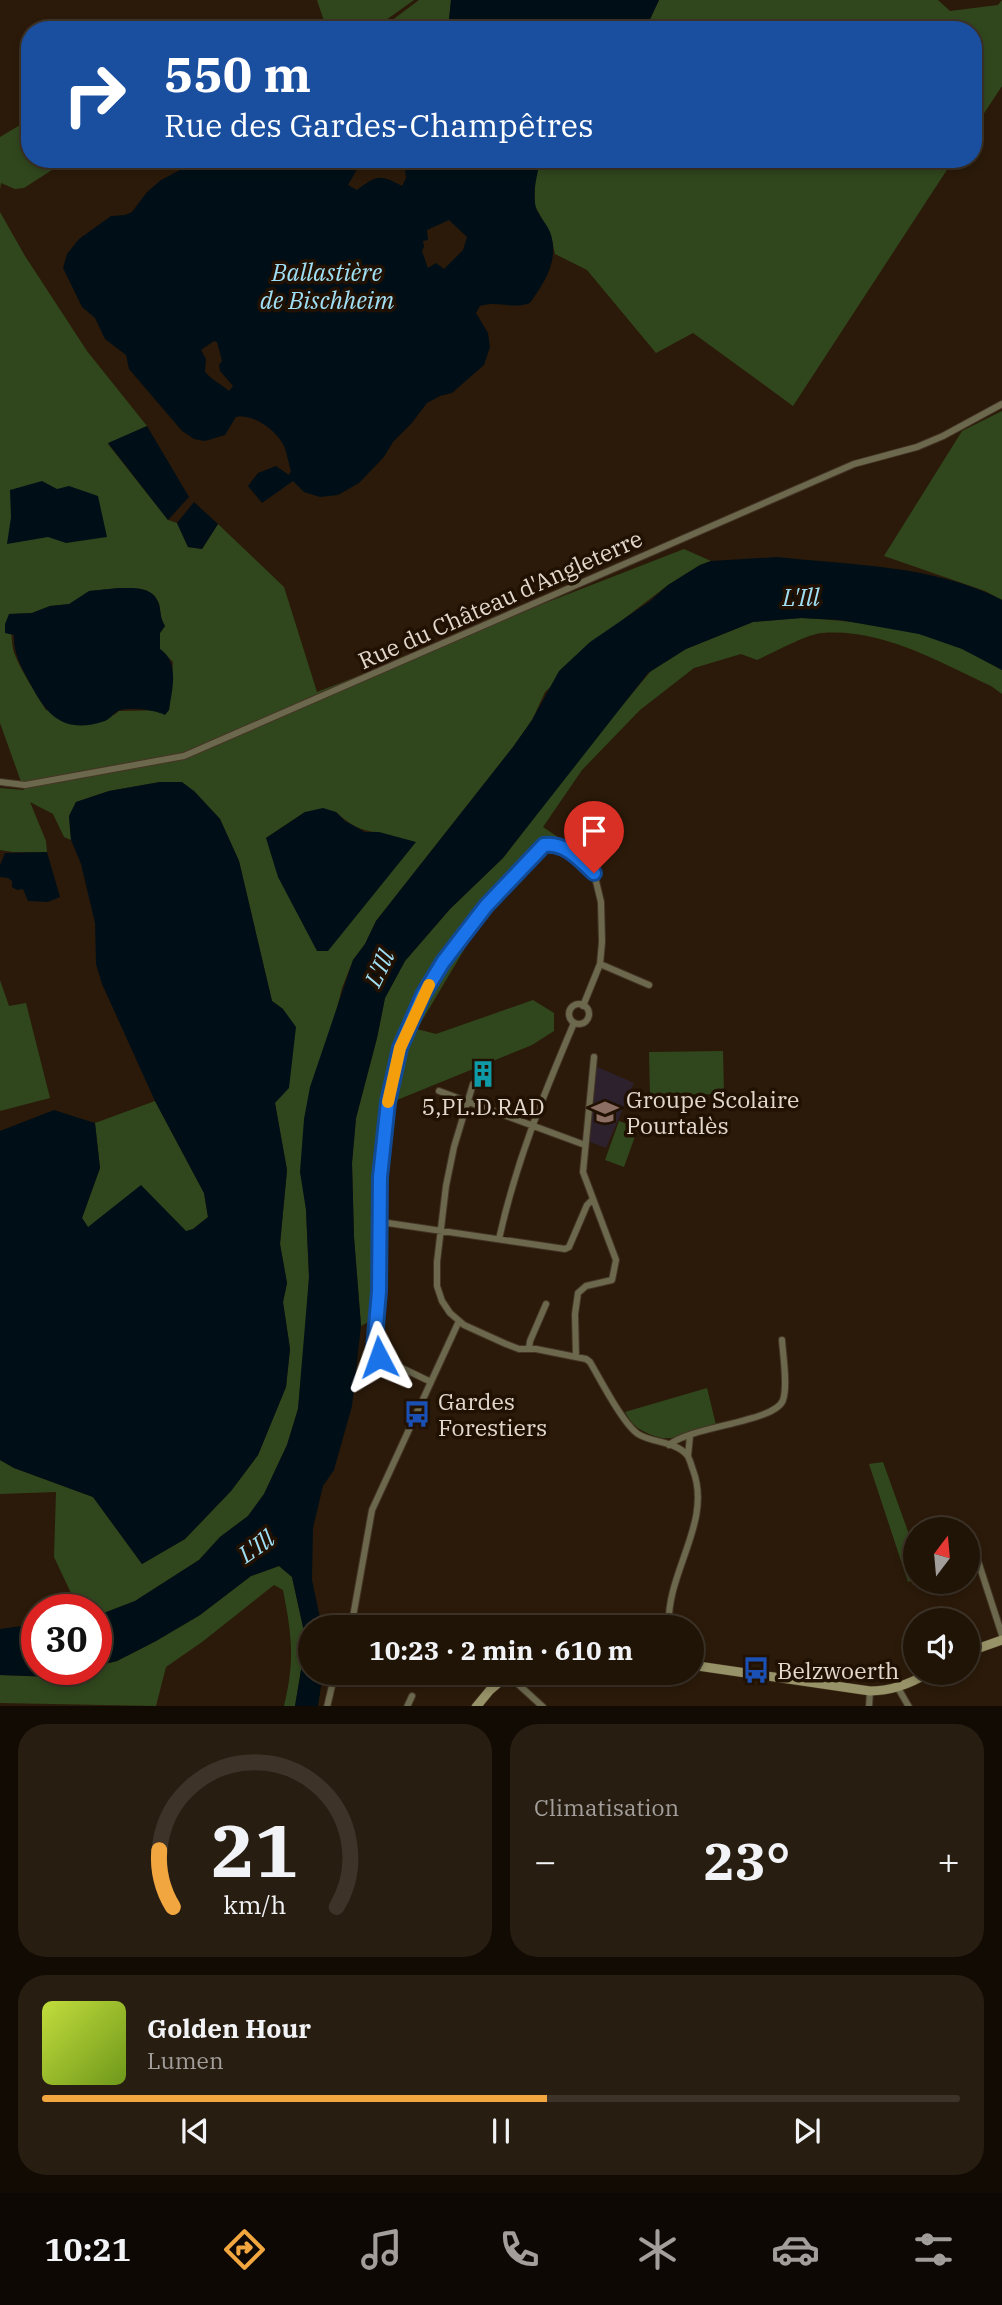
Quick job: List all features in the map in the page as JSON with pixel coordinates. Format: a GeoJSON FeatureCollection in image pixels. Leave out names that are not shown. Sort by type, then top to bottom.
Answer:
{"type":"FeatureCollection","features":[{"type":"Feature","properties":{"kind":"main road"},"geometry":{"type":"LineString","coordinates":[[980,1646],[1002,1637]]}},
{"type":"Feature","properties":{"kind":"main road"},"geometry":{"type":"LineString","coordinates":[[704,1667],[870,1691],[906,1685]]}},
{"type":"Feature","properties":{"kind":"main road"},"geometry":{"type":"LineString","coordinates":[[476,1706],[496,1685]]}},
{"type":"Feature","properties":{"kind":"street","name":"Rue du Château d'Angleterre"},"geometry":{"type":"LineString","coordinates":[[0,782],[25,785],[184,756],[854,464],[917,447],[943,436],[1002,404]]}},
{"type":"Feature","properties":{"kind":"street"},"geometry":{"type":"LineString","coordinates":[[430,1382],[379,1357],[374,1349],[379,1291],[380,1177],[388,1102],[400,1048],[423,995],[443,962],[486,906],[544,845],[554,843],[561,846],[594,873],[601,902],[600,964],[583,1006]]}},
{"type":"Feature","properties":{"kind":"street"},"geometry":{"type":"LineString","coordinates":[[600,964],[649,985]]}},
{"type":"Feature","properties":{"kind":"street"},"geometry":{"type":"LineString","coordinates":[[574,1006],[583,1006],[587,1010],[587,1019],[580,1024],[574,1023],[570,1019],[570,1010],[574,1006]]}},
{"type":"Feature","properties":{"kind":"street"},"geometry":{"type":"LineString","coordinates":[[499,1239],[519,1161],[574,1023]]}},
{"type":"Feature","properties":{"kind":"street"},"geometry":{"type":"LineString","coordinates":[[576,1357],[575,1314],[578,1293],[586,1286],[612,1280],[616,1267],[613,1249],[583,1172],[594,1057]]}},
{"type":"Feature","properties":{"kind":"street"},"geometry":{"type":"LineString","coordinates":[[473,1084],[446,1186],[436,1262],[437,1286],[442,1301],[458,1321],[506,1344],[519,1349],[576,1357],[590,1362],[630,1427],[648,1439],[669,1445],[688,1456]]}},
{"type":"Feature","properties":{"kind":"street"},"geometry":{"type":"LineString","coordinates":[[439,1091],[585,1146]]}},
{"type":"Feature","properties":{"kind":"street"},"geometry":{"type":"LineString","coordinates":[[381,1222],[565,1249],[569,1247],[587,1205],[592,1200]]}},
{"type":"Feature","properties":{"kind":"street"},"geometry":{"type":"LineString","coordinates":[[529,1349],[546,1304]]}},
{"type":"Feature","properties":{"kind":"street"},"geometry":{"type":"LineString","coordinates":[[353,1615],[372,1510],[458,1321]]}},
{"type":"Feature","properties":{"kind":"street"},"geometry":{"type":"LineString","coordinates":[[669,1445],[674,1440],[698,1432],[769,1413],[782,1404],[782,1340]]}},
{"type":"Feature","properties":{"kind":"street"},"geometry":{"type":"LineString","coordinates":[[670,1615],[672,1591],[697,1516],[699,1501],[697,1481],[688,1456],[690,1436]]}},
{"type":"Feature","properties":{"kind":"street"},"geometry":{"type":"LineString","coordinates":[[980,1567],[1002,1637]]}},
{"type":"Feature","properties":{"kind":"street"},"geometry":{"type":"LineString","coordinates":[[327,1706],[332,1685]]}},
{"type":"Feature","properties":{"kind":"street"},"geometry":{"type":"LineString","coordinates":[[521,1685],[543,1706]]}},
{"type":"Feature","properties":{"kind":"street"},"geometry":{"type":"LineString","coordinates":[[898,1688],[909,1706]]}},
{"type":"Feature","properties":{"kind":"street"},"geometry":{"type":"LineString","coordinates":[[869,1706],[870,1691]]}},
{"type":"Feature","properties":{"kind":"street"},"geometry":{"type":"LineString","coordinates":[[407,1706],[412,1696]]}},
{"type":"Feature","properties":{"kind":"shaded area","name":"Groupe Scolaire Pourtalès"},"geometry":{"type":"Polygon","coordinates":[[[593,1065],[634,1083],[606,1148],[587,1141],[593,1065]]]}},
{"type":"Feature","properties":{"kind":"green space"},"geometry":{"type":"Polygon","coordinates":[[[317,0],[414,0],[385,21],[324,21],[317,0]]]}},
{"type":"Feature","properties":{"kind":"green space"},"geometry":{"type":"Polygon","coordinates":[[[419,0],[451,0],[450,21],[391,21],[419,0]]]}},
{"type":"Feature","properties":{"kind":"green space"},"geometry":{"type":"Polygon","coordinates":[[[659,0],[938,0],[950,11],[998,5],[1002,0],[1002,86],[982,116],[982,21],[649,21],[659,0]]]}},
{"type":"Feature","properties":{"kind":"green space"},"geometry":{"type":"Polygon","coordinates":[[[21,124],[21,168],[55,168],[24,188],[15,189],[1,183],[0,190],[0,137],[21,124]]]}},
{"type":"Feature","properties":{"kind":"green space"},"geometry":{"type":"Polygon","coordinates":[[[538,168],[948,168],[793,406],[693,333],[656,353],[587,270],[555,254],[550,233],[535,206],[538,168]]]}},
{"type":"Feature","properties":{"kind":"green space"},"geometry":{"type":"Polygon","coordinates":[[[0,212],[25,256],[87,351],[147,426],[108,444],[168,520],[177,523],[188,547],[202,549],[218,524],[284,587],[317,692],[684,549],[711,561],[668,585],[621,621],[545,692],[532,720],[513,747],[376,921],[365,944],[353,960],[336,1012],[306,1210],[308,1304],[298,1409],[287,1445],[264,1494],[248,1516],[220,1537],[199,1560],[135,1601],[112,1610],[112,1594],[71,1594],[54,1557],[56,1492],[0,1494],[0,1460],[14,1468],[93,1497],[142,1564],[185,1539],[231,1491],[258,1455],[286,1387],[290,1349],[283,1302],[287,1283],[280,1244],[287,1170],[275,1103],[283,1009],[272,1001],[239,861],[220,819],[194,791],[160,782],[109,791],[76,802],[69,816],[71,840],[64,837],[53,814],[30,802],[46,841],[47,852],[0,850],[0,788],[24,790],[0,723],[0,212]],[[137,588],[90,591],[70,604],[50,606],[32,613],[9,614],[15,656],[46,710],[114,715],[119,711],[169,710],[173,662],[160,649],[160,633],[165,626],[156,598],[148,591],[137,588]],[[305,812],[266,838],[379,832],[356,826],[336,812],[305,812]]]}},
{"type":"Feature","properties":{"kind":"green space"},"geometry":{"type":"Polygon","coordinates":[[[1002,411],[1002,600],[985,591],[884,556],[962,431],[1002,411]]]}},
{"type":"Feature","properties":{"kind":"green space"},"geometry":{"type":"Polygon","coordinates":[[[801,618],[884,626],[944,641],[1002,670],[1002,694],[951,667],[888,641],[844,633],[822,633],[799,640],[757,660],[741,654],[694,668],[640,710],[582,770],[543,827],[580,852],[574,862],[559,850],[548,851],[480,923],[417,1029],[436,1034],[533,1000],[554,1013],[554,1031],[532,1045],[397,1100],[379,1121],[373,1228],[372,1320],[361,1326],[352,1163],[356,1118],[385,998],[405,961],[450,909],[503,858],[595,738],[651,671],[686,649],[753,622],[801,618]]]}},
{"type":"Feature","properties":{"kind":"green space"},"geometry":{"type":"Polygon","coordinates":[[[0,980],[9,1006],[26,1003],[50,1098],[0,1111],[0,980]]]}},
{"type":"Feature","properties":{"kind":"green space"},"geometry":{"type":"Polygon","coordinates":[[[723,1051],[724,1094],[650,1095],[649,1052],[723,1051]]]}},
{"type":"Feature","properties":{"kind":"green space"},"geometry":{"type":"Polygon","coordinates":[[[155,1101],[204,1193],[208,1217],[186,1232],[88,1227],[82,1218],[100,1168],[95,1123],[155,1101]]]}},
{"type":"Feature","properties":{"kind":"green space"},"geometry":{"type":"Polygon","coordinates":[[[619,1121],[638,1128],[624,1167],[605,1160],[619,1121]]]}},
{"type":"Feature","properties":{"kind":"green space"},"geometry":{"type":"Polygon","coordinates":[[[707,1388],[716,1425],[680,1436],[664,1438],[645,1432],[633,1424],[625,1412],[707,1388]]]}},
{"type":"Feature","properties":{"kind":"green space"},"geometry":{"type":"Polygon","coordinates":[[[883,1462],[903,1518],[903,1567],[869,1464],[883,1462]]]}},
{"type":"Feature","properties":{"kind":"green space"},"geometry":{"type":"Polygon","coordinates":[[[279,1566],[292,1577],[300,1615],[298,1615],[298,1685],[295,1706],[284,1706],[290,1675],[290,1635],[283,1590],[274,1585],[166,1667],[156,1706],[0,1703],[0,1675],[21,1676],[21,1685],[112,1685],[112,1662],[156,1641],[200,1615],[251,1576],[279,1566]]]}},
{"type":"Feature","properties":{"kind":"water"},"geometry":{"type":"Polygon","coordinates":[[[451,0],[659,0],[649,21],[449,20],[451,0]]]}},
{"type":"Feature","properties":{"kind":"water","name":"Ballastière de Bischheim"},"geometry":{"type":"Polygon","coordinates":[[[184,168],[358,168],[348,185],[357,190],[369,181],[379,178],[402,186],[406,178],[405,168],[538,168],[535,203],[553,242],[552,261],[546,278],[530,303],[517,306],[480,306],[476,313],[488,333],[490,347],[484,365],[452,393],[427,403],[393,442],[384,457],[359,483],[338,495],[320,497],[304,492],[293,481],[262,503],[248,486],[258,473],[276,466],[289,475],[291,471],[279,438],[263,424],[243,417],[236,417],[225,435],[205,441],[194,439],[182,431],[129,369],[126,355],[105,339],[95,318],[82,307],[63,268],[67,254],[79,239],[111,216],[132,212],[147,192],[161,180],[184,168]],[[449,220],[427,230],[428,240],[423,241],[422,251],[428,268],[436,263],[444,269],[463,250],[467,237],[449,220]],[[214,341],[201,350],[206,359],[205,372],[229,391],[233,386],[220,371],[219,365],[222,361],[217,342],[214,341]]]}},
{"type":"Feature","properties":{"kind":"water"},"geometry":{"type":"Polygon","coordinates":[[[147,426],[189,497],[168,520],[108,443],[147,426]]]}},
{"type":"Feature","properties":{"kind":"water"},"geometry":{"type":"Polygon","coordinates":[[[42,481],[57,489],[69,486],[98,496],[107,537],[66,543],[48,537],[7,544],[11,517],[10,490],[42,481]]]}},
{"type":"Feature","properties":{"kind":"water"},"geometry":{"type":"Polygon","coordinates":[[[194,502],[218,524],[202,549],[188,547],[177,523],[194,502]]]}},
{"type":"Feature","properties":{"kind":"water","name":"L'Ill"},"geometry":{"type":"Polygon","coordinates":[[[777,557],[863,565],[921,573],[976,588],[1002,600],[1002,670],[962,649],[919,634],[840,620],[801,618],[753,622],[686,649],[648,673],[503,858],[450,909],[405,961],[385,998],[356,1118],[352,1163],[361,1326],[352,1406],[334,1470],[323,1486],[313,1528],[312,1580],[319,1615],[300,1615],[292,1577],[279,1566],[251,1576],[200,1615],[156,1641],[112,1662],[112,1610],[135,1601],[199,1560],[220,1537],[248,1516],[264,1494],[287,1445],[298,1409],[309,1277],[306,1210],[300,1172],[304,1119],[310,1087],[353,960],[365,944],[376,921],[513,747],[532,720],[559,671],[590,642],[650,601],[668,585],[711,561],[777,557]]]}},
{"type":"Feature","properties":{"kind":"water"},"geometry":{"type":"Polygon","coordinates":[[[119,588],[148,591],[159,604],[165,626],[160,633],[160,649],[170,661],[173,677],[169,710],[165,715],[142,709],[128,709],[118,711],[105,721],[91,725],[69,724],[52,714],[37,697],[19,661],[14,635],[5,633],[5,624],[9,614],[32,613],[50,606],[69,604],[89,591],[119,588]]]}},
{"type":"Feature","properties":{"kind":"water"},"geometry":{"type":"Polygon","coordinates":[[[160,782],[182,782],[220,819],[239,861],[272,1001],[283,1009],[296,1027],[289,1088],[275,1103],[287,1170],[280,1244],[287,1283],[283,1302],[290,1349],[286,1387],[258,1455],[231,1491],[185,1539],[142,1564],[93,1497],[14,1468],[0,1460],[0,1131],[54,1110],[95,1123],[100,1168],[82,1218],[88,1227],[141,1185],[186,1231],[208,1217],[204,1193],[155,1101],[102,984],[96,964],[95,923],[81,864],[71,840],[69,816],[76,802],[109,791],[160,782]]]}},
{"type":"Feature","properties":{"kind":"water"},"geometry":{"type":"Polygon","coordinates":[[[323,808],[336,812],[345,821],[365,832],[379,832],[416,842],[328,951],[317,951],[278,877],[266,838],[305,812],[323,808]]]}},
{"type":"Feature","properties":{"kind":"water"},"geometry":{"type":"Polygon","coordinates":[[[47,852],[60,897],[48,902],[28,901],[23,889],[17,890],[12,887],[12,881],[0,877],[0,865],[5,853],[47,852]]]}},
{"type":"Feature","properties":{"kind":"water"},"geometry":{"type":"Polygon","coordinates":[[[21,1626],[21,1676],[0,1675],[0,1629],[21,1626]]]}},
{"type":"Feature","properties":{"kind":"water"},"geometry":{"type":"Polygon","coordinates":[[[298,1685],[321,1685],[318,1706],[295,1706],[298,1685]]]}},
{"type":"Feature","properties":{"kind":"slow traffic"},"geometry":{"type":"LineString","coordinates":[[388,1102],[400,1048],[429,985]]}},
{"type":"Feature","properties":{"kind":"place","name":"5,PL.D.RAD"},"geometry":{"type":"Point","coordinates":[483,1074]}},
{"type":"Feature","properties":{"kind":"place","name":"Groupe Scolaire Pourtalès"},"geometry":{"type":"Point","coordinates":[605,1112]}},
{"type":"Feature","properties":{"kind":"place","name":"Gardes Forestiers"},"geometry":{"type":"Point","coordinates":[417,1414]}},
{"type":"Feature","properties":{"kind":"place","name":"Belzwoerth"},"geometry":{"type":"Point","coordinates":[756,1670]}},
{"type":"Feature","properties":{"kind":"route"},"geometry":{"type":"LineString","coordinates":[[379,1357],[374,1349],[379,1291],[380,1177],[388,1102],[400,1048],[423,995],[443,962],[486,906],[544,845],[554,843],[561,846],[578,857],[594,873]]}}]}
